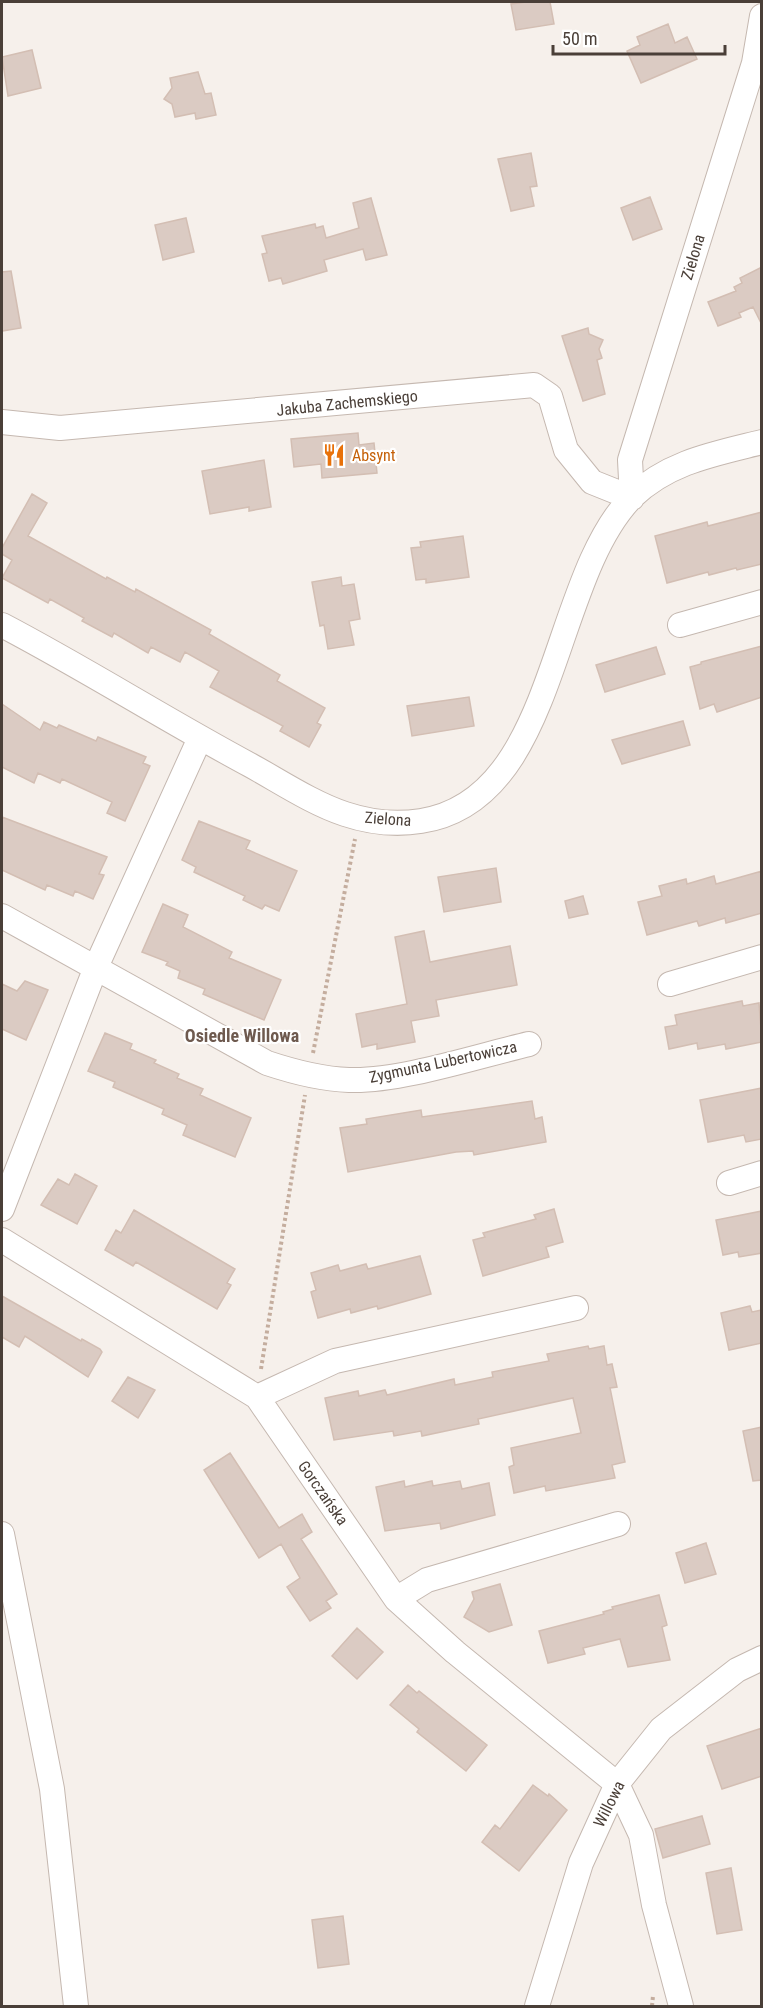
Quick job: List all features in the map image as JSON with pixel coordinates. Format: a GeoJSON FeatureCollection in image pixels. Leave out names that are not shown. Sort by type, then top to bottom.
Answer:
{"type":"FeatureCollection","features":[{"type":"Feature","properties":{"kind":"street","name":"Zielona"},"geometry":{"type":"LineString","coordinates":[[632,498],[630,460],[754,63],[762,16]]}},
{"type":"Feature","properties":{"kind":"street","name":"Jakuba Zachemskiego"},"geometry":{"type":"LineString","coordinates":[[2,422],[60,429],[534,384],[550,396],[566,450],[592,482],[632,498]]}},
{"type":"Feature","properties":{"kind":"street","name":"Zielona"},"geometry":{"type":"LineString","coordinates":[[2,625],[325,806],[360,818],[408,823],[453,812],[475,798],[506,767],[523,740],[593,560],[608,529],[632,498],[670,469],[697,458],[762,442]]}},
{"type":"Feature","properties":{"kind":"street"},"geometry":{"type":"LineString","coordinates":[[680,625],[762,602]]}},
{"type":"Feature","properties":{"kind":"street"},"geometry":{"type":"LineString","coordinates":[[2,1209],[96,967],[200,738]]}},
{"type":"Feature","properties":{"kind":"street","name":"Zygmunta Lubertowicza"},"geometry":{"type":"LineString","coordinates":[[2,916],[267,1064],[308,1076],[350,1080],[402,1074],[530,1044]]}},
{"type":"Feature","properties":{"kind":"street"},"geometry":{"type":"LineString","coordinates":[[670,984],[762,957]]}},
{"type":"Feature","properties":{"kind":"street"},"geometry":{"type":"LineString","coordinates":[[729,1183],[762,1173]]}},
{"type":"Feature","properties":{"kind":"street","name":"Gorczańska"},"geometry":{"type":"LineString","coordinates":[[2,1240],[257,1397],[396,1599],[454,1652],[617,1784]]}},
{"type":"Feature","properties":{"kind":"street"},"geometry":{"type":"LineString","coordinates":[[257,1397],[335,1361],[576,1308]]}},
{"type":"Feature","properties":{"kind":"street"},"geometry":{"type":"LineString","coordinates":[[396,1599],[426,1580],[618,1524]]}},
{"type":"Feature","properties":{"kind":"street"},"geometry":{"type":"LineString","coordinates":[[2,1534],[52,1789],[76,2007]]}},
{"type":"Feature","properties":{"kind":"street","name":"Willowa"},"geometry":{"type":"LineString","coordinates":[[537,2007],[581,1863],[617,1784],[661,1729],[737,1671],[762,1658]]}},
{"type":"Feature","properties":{"kind":"street"},"geometry":{"type":"LineString","coordinates":[[617,1784],[641,1835],[654,1905],[681,2007]]}},
{"type":"Feature","properties":{"kind":"path"},"geometry":{"type":"LineString","coordinates":[[257,1397],[308,1076],[360,818]]}},
{"type":"Feature","properties":{"kind":"building"},"geometry":{"type":"Polygon","coordinates":[[[550,2],[554,24],[516,30],[511,4],[550,2]]]}},
{"type":"Feature","properties":{"kind":"building"},"geometry":{"type":"Polygon","coordinates":[[[668,24],[675,43],[687,37],[697,59],[641,83],[627,51],[640,45],[637,37],[668,24]]]}},
{"type":"Feature","properties":{"kind":"building"},"geometry":{"type":"Polygon","coordinates":[[[32,50],[41,88],[8,96],[2,57],[32,50]]]}},
{"type":"Feature","properties":{"kind":"building"},"geometry":{"type":"Polygon","coordinates":[[[198,72],[205,94],[211,93],[216,115],[196,119],[195,113],[175,117],[172,104],[164,99],[172,88],[170,78],[198,72]]]}},
{"type":"Feature","properties":{"kind":"building"},"geometry":{"type":"Polygon","coordinates":[[[531,153],[537,186],[530,187],[534,206],[511,211],[498,159],[531,153]]]}},
{"type":"Feature","properties":{"kind":"building"},"geometry":{"type":"Polygon","coordinates":[[[650,197],[662,229],[633,240],[621,208],[650,197]]]}},
{"type":"Feature","properties":{"kind":"building"},"geometry":{"type":"Polygon","coordinates":[[[371,198],[387,255],[366,260],[363,249],[324,260],[327,271],[283,284],[281,278],[269,281],[262,254],[267,253],[262,236],[315,224],[316,228],[323,226],[326,238],[359,228],[353,203],[371,198]]]}},
{"type":"Feature","properties":{"kind":"building"},"geometry":{"type":"Polygon","coordinates":[[[186,218],[194,252],[163,260],[155,225],[186,218]]]}},
{"type":"Feature","properties":{"kind":"building"},"geometry":{"type":"Polygon","coordinates":[[[762,267],[762,325],[753,307],[739,313],[741,317],[718,326],[708,302],[736,291],[734,287],[742,283],[740,278],[762,267]]]}},
{"type":"Feature","properties":{"kind":"building"},"geometry":{"type":"Polygon","coordinates":[[[11,271],[21,328],[2,331],[2,272],[11,271]]]}},
{"type":"Feature","properties":{"kind":"building"},"geometry":{"type":"Polygon","coordinates":[[[588,328],[589,334],[603,340],[599,349],[602,358],[597,360],[605,394],[583,401],[562,336],[588,328]]]}},
{"type":"Feature","properties":{"kind":"building","name":"Absynt"},"geometry":{"type":"Polygon","coordinates":[[[358,433],[359,445],[374,443],[377,473],[322,478],[321,464],[294,467],[291,439],[358,433]]]}},
{"type":"Feature","properties":{"kind":"building"},"geometry":{"type":"Polygon","coordinates":[[[264,460],[271,507],[249,511],[249,507],[210,514],[202,471],[264,460]]]}},
{"type":"Feature","properties":{"kind":"building"},"geometry":{"type":"Polygon","coordinates":[[[32,494],[47,503],[28,536],[106,579],[107,577],[135,592],[136,589],[211,630],[209,634],[280,675],[277,681],[325,708],[317,723],[321,725],[309,747],[280,731],[283,726],[210,687],[219,671],[185,652],[180,662],[151,647],[148,653],[114,633],[112,637],[82,621],[84,618],[50,599],[48,603],[2,578],[12,560],[2,554],[2,548],[32,494]]]}},
{"type":"Feature","properties":{"kind":"building"},"geometry":{"type":"Polygon","coordinates":[[[762,512],[762,564],[709,575],[708,572],[667,583],[655,536],[707,522],[708,526],[762,512]]]}},
{"type":"Feature","properties":{"kind":"building"},"geometry":{"type":"Polygon","coordinates":[[[463,536],[469,577],[426,583],[426,579],[416,580],[411,548],[421,547],[420,542],[463,536]]]}},
{"type":"Feature","properties":{"kind":"building"},"geometry":{"type":"Polygon","coordinates":[[[341,577],[342,586],[354,584],[360,619],[349,621],[354,645],[328,649],[324,625],[320,626],[312,582],[341,577]]]}},
{"type":"Feature","properties":{"kind":"building"},"geometry":{"type":"Polygon","coordinates":[[[762,646],[762,697],[717,712],[714,704],[700,709],[690,667],[762,646]]]}},
{"type":"Feature","properties":{"kind":"building"},"geometry":{"type":"Polygon","coordinates":[[[656,647],[665,674],[605,692],[596,665],[656,647]]]}},
{"type":"Feature","properties":{"kind":"building"},"geometry":{"type":"Polygon","coordinates":[[[469,697],[474,726],[412,736],[407,706],[469,697]]]}},
{"type":"Feature","properties":{"kind":"building"},"geometry":{"type":"Polygon","coordinates":[[[2,704],[40,730],[44,722],[57,728],[59,725],[96,741],[98,737],[146,757],[143,763],[150,766],[125,821],[107,813],[112,802],[62,779],[60,783],[38,773],[34,783],[2,767],[2,704]]]}},
{"type":"Feature","properties":{"kind":"building"},"geometry":{"type":"Polygon","coordinates":[[[683,721],[690,745],[622,764],[612,740],[683,721]]]}},
{"type":"Feature","properties":{"kind":"building"},"geometry":{"type":"Polygon","coordinates":[[[2,817],[107,857],[99,874],[104,875],[93,899],[75,891],[73,896],[47,885],[45,890],[2,870],[2,817]]]}},
{"type":"Feature","properties":{"kind":"building"},"geometry":{"type":"Polygon","coordinates":[[[199,821],[250,841],[246,849],[297,871],[279,911],[265,905],[262,909],[243,900],[245,896],[194,872],[196,867],[182,860],[199,821]]]}},
{"type":"Feature","properties":{"kind":"building"},"geometry":{"type":"Polygon","coordinates":[[[496,868],[501,902],[444,912],[438,877],[496,868]]]}},
{"type":"Feature","properties":{"kind":"building"},"geometry":{"type":"Polygon","coordinates":[[[762,871],[762,913],[726,923],[725,918],[699,926],[697,921],[647,935],[638,902],[662,896],[659,886],[686,879],[687,884],[714,876],[716,884],[762,871]]]}},
{"type":"Feature","properties":{"kind":"building"},"geometry":{"type":"Polygon","coordinates":[[[583,896],[588,914],[569,918],[565,901],[583,896]]]}},
{"type":"Feature","properties":{"kind":"building"},"geometry":{"type":"Polygon","coordinates":[[[163,904],[188,915],[183,927],[232,952],[229,958],[281,980],[264,1020],[203,994],[205,989],[178,978],[180,971],[166,965],[168,962],[142,952],[163,904]]]}},
{"type":"Feature","properties":{"kind":"building"},"geometry":{"type":"Polygon","coordinates":[[[424,931],[430,962],[510,946],[517,985],[436,1000],[439,1016],[411,1021],[415,1042],[377,1049],[377,1044],[362,1047],[356,1014],[407,1004],[395,937],[424,931]]]}},
{"type":"Feature","properties":{"kind":"building"},"geometry":{"type":"Polygon","coordinates":[[[25,981],[48,990],[26,1040],[2,1029],[2,984],[17,991],[25,981]]]}},
{"type":"Feature","properties":{"kind":"building"},"geometry":{"type":"Polygon","coordinates":[[[742,1001],[743,1006],[759,1003],[762,1042],[726,1049],[725,1044],[698,1049],[697,1043],[669,1049],[665,1027],[677,1025],[675,1015],[742,1001]]]}},
{"type":"Feature","properties":{"kind":"building"},"geometry":{"type":"Polygon","coordinates":[[[105,1033],[132,1044],[130,1049],[156,1060],[154,1063],[179,1074],[177,1078],[203,1089],[200,1095],[251,1118],[235,1157],[183,1135],[187,1125],[162,1114],[164,1109],[113,1087],[115,1082],[88,1071],[105,1033]]]}},
{"type":"Feature","properties":{"kind":"building"},"geometry":{"type":"Polygon","coordinates":[[[762,1088],[762,1139],[746,1142],[744,1135],[708,1142],[700,1100],[762,1088]]]}},
{"type":"Feature","properties":{"kind":"building"},"geometry":{"type":"Polygon","coordinates":[[[532,1101],[535,1119],[542,1117],[546,1142],[474,1155],[473,1151],[456,1152],[348,1172],[340,1128],[367,1124],[366,1119],[421,1110],[422,1117],[532,1101]]]}},
{"type":"Feature","properties":{"kind":"building"},"geometry":{"type":"Polygon","coordinates":[[[75,1174],[97,1186],[77,1224],[41,1205],[58,1179],[69,1185],[75,1174]]]}},
{"type":"Feature","properties":{"kind":"building"},"geometry":{"type":"Polygon","coordinates":[[[554,1209],[563,1242],[546,1247],[549,1257],[483,1276],[473,1240],[485,1237],[483,1233],[536,1219],[534,1215],[554,1209]]]}},
{"type":"Feature","properties":{"kind":"building"},"geometry":{"type":"Polygon","coordinates":[[[134,1210],[235,1269],[227,1283],[231,1285],[217,1309],[136,1262],[133,1266],[105,1250],[116,1230],[121,1233],[134,1210]]]}},
{"type":"Feature","properties":{"kind":"building"},"geometry":{"type":"Polygon","coordinates":[[[762,1211],[762,1253],[739,1257],[738,1252],[723,1255],[716,1220],[762,1211]]]}},
{"type":"Feature","properties":{"kind":"building"},"geometry":{"type":"Polygon","coordinates":[[[420,1256],[431,1294],[378,1309],[377,1306],[351,1313],[350,1309],[318,1318],[311,1292],[316,1290],[311,1273],[338,1265],[340,1271],[366,1264],[368,1269],[420,1256]]]}},
{"type":"Feature","properties":{"kind":"building"},"geometry":{"type":"Polygon","coordinates":[[[2,1296],[81,1341],[82,1339],[100,1349],[102,1352],[88,1377],[25,1336],[19,1347],[2,1337],[2,1296]]]}},
{"type":"Feature","properties":{"kind":"building"},"geometry":{"type":"Polygon","coordinates":[[[750,1306],[752,1312],[762,1310],[762,1343],[729,1350],[721,1313],[750,1306]]]}},
{"type":"Feature","properties":{"kind":"building"},"geometry":{"type":"Polygon","coordinates":[[[588,1346],[589,1349],[604,1346],[607,1365],[612,1364],[617,1387],[610,1388],[625,1462],[612,1465],[615,1478],[546,1491],[545,1486],[514,1493],[509,1467],[514,1465],[511,1448],[581,1433],[573,1398],[478,1419],[479,1424],[422,1436],[421,1431],[394,1436],[393,1431],[334,1440],[325,1398],[358,1391],[359,1396],[385,1390],[387,1395],[454,1379],[455,1385],[493,1377],[492,1372],[549,1361],[547,1354],[588,1346]]]}},
{"type":"Feature","properties":{"kind":"building"},"geometry":{"type":"Polygon","coordinates":[[[128,1377],[155,1390],[138,1418],[112,1401],[128,1377]]]}},
{"type":"Feature","properties":{"kind":"building"},"geometry":{"type":"Polygon","coordinates":[[[762,1427],[762,1480],[753,1481],[743,1431],[762,1427]]]}},
{"type":"Feature","properties":{"kind":"building"},"geometry":{"type":"Polygon","coordinates":[[[230,1453],[279,1528],[302,1514],[312,1532],[301,1539],[337,1594],[326,1601],[331,1608],[310,1621],[287,1587],[300,1578],[281,1544],[259,1558],[204,1470],[230,1453]]]}},
{"type":"Feature","properties":{"kind":"building"},"geometry":{"type":"Polygon","coordinates":[[[404,1481],[405,1487],[432,1481],[433,1486],[460,1481],[462,1489],[489,1483],[495,1515],[441,1529],[440,1523],[385,1531],[376,1487],[404,1481]]]}},
{"type":"Feature","properties":{"kind":"building"},"geometry":{"type":"Polygon","coordinates":[[[706,1543],[716,1574],[685,1583],[676,1553],[706,1543]]]}},
{"type":"Feature","properties":{"kind":"building"},"geometry":{"type":"Polygon","coordinates":[[[500,1584],[512,1625],[489,1632],[464,1617],[474,1599],[472,1592],[500,1584]]]}},
{"type":"Feature","properties":{"kind":"building"},"geometry":{"type":"Polygon","coordinates":[[[659,1595],[667,1625],[662,1627],[670,1660],[628,1667],[620,1639],[583,1648],[585,1654],[548,1663],[539,1631],[604,1614],[603,1612],[613,1609],[612,1607],[659,1595]]]}},
{"type":"Feature","properties":{"kind":"building"},"geometry":{"type":"Polygon","coordinates":[[[357,1628],[383,1652],[357,1679],[332,1656],[357,1628]]]}},
{"type":"Feature","properties":{"kind":"building"},"geometry":{"type":"Polygon","coordinates":[[[408,1685],[417,1693],[419,1691],[487,1745],[466,1771],[417,1732],[419,1729],[390,1705],[408,1685]]]}},
{"type":"Feature","properties":{"kind":"building"},"geometry":{"type":"Polygon","coordinates":[[[762,1728],[762,1776],[722,1789],[707,1746],[762,1728]]]}},
{"type":"Feature","properties":{"kind":"building"},"geometry":{"type":"Polygon","coordinates":[[[533,1785],[548,1796],[549,1794],[567,1810],[519,1871],[482,1842],[495,1825],[500,1829],[533,1785]]]}},
{"type":"Feature","properties":{"kind":"building"},"geometry":{"type":"Polygon","coordinates":[[[702,1816],[710,1844],[663,1858],[655,1829],[702,1816]]]}},
{"type":"Feature","properties":{"kind":"building"},"geometry":{"type":"Polygon","coordinates":[[[731,1868],[742,1930],[717,1934],[706,1873],[731,1868]]]}},
{"type":"Feature","properties":{"kind":"building"},"geometry":{"type":"Polygon","coordinates":[[[343,1916],[349,1964],[318,1968],[312,1920],[343,1916]]]}},
{"type":"Feature","properties":{"kind":"place","name":"Absynt"},"geometry":{"type":"Point","coordinates":[334,455]}},
{"type":"Feature","properties":{"kind":"district","name":"Osiedle Willowa"},"geometry":{"type":"Point","coordinates":[242,1035]}}]}
